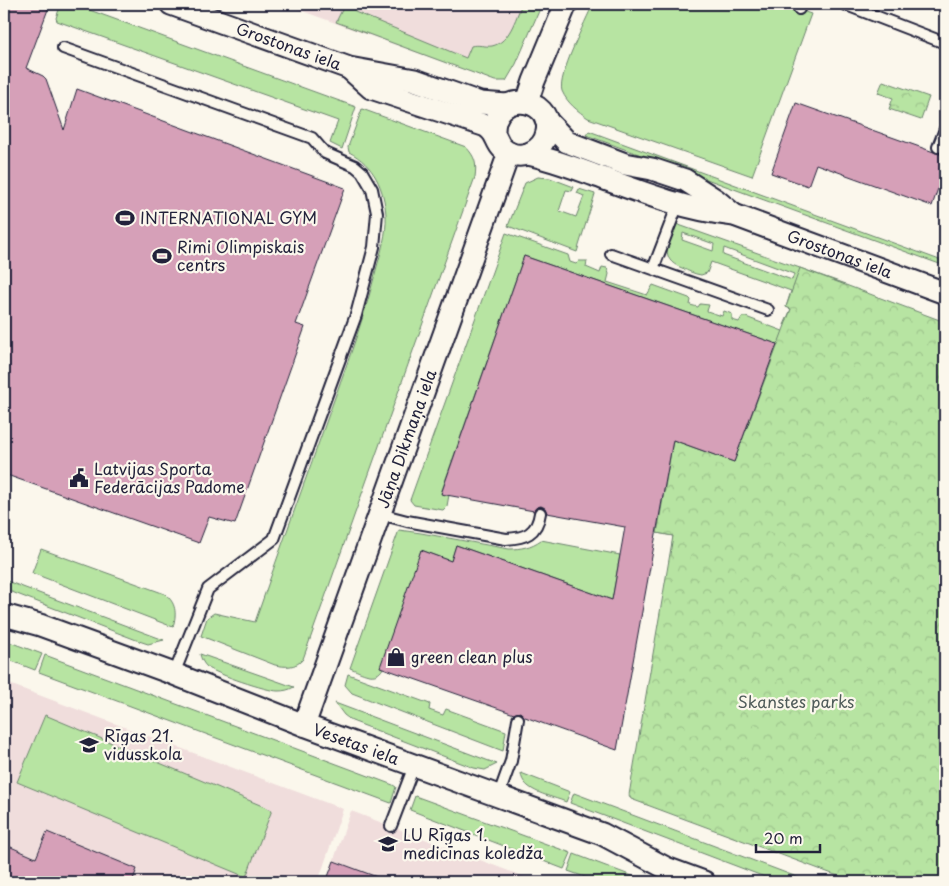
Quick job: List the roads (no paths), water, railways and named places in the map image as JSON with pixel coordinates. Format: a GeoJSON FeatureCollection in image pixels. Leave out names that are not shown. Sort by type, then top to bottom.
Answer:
{"type":"FeatureCollection","features":[{"type":"Feature","properties":{"kind":"street","name":"Grostonas iela"},"geometry":{"type":"LineString","coordinates":[[171,4],[350,68],[415,80],[480,103],[517,104]]}},
{"type":"Feature","properties":{"kind":"street"},"geometry":{"type":"LineString","coordinates":[[517,104],[535,106],[542,112],[546,120],[547,128],[542,144],[536,150],[519,153],[497,142],[494,134],[496,118],[517,104],[534,81],[566,4]]}},
{"type":"Feature","properties":{"kind":"street","name":"Grostonas iela"},"geometry":{"type":"LineString","coordinates":[[350,68],[371,88],[474,120],[486,126],[494,134]]}},
{"type":"Feature","properties":{"kind":"street","name":"Grostonas iela"},"geometry":{"type":"LineString","coordinates":[[546,120],[567,142],[625,164],[652,169],[685,180],[716,200],[734,215]]}},
{"type":"Feature","properties":{"kind":"street","name":"Grostonas iela"},"geometry":{"type":"LineString","coordinates":[[519,153],[548,158],[678,204],[710,213],[734,215],[945,292]]}},
{"type":"Feature","properties":{"kind":"street","name":"Jāņa Dikmaņa iela"},"geometry":{"type":"LineString","coordinates":[[304,725],[380,514],[519,153]]}},
{"type":"Feature","properties":{"kind":"street","name":"Vesetas iela"},"geometry":{"type":"LineString","coordinates":[[4,615],[40,625],[174,674],[304,725],[602,834],[666,868],[704,882]]}},
{"type":"Feature","properties":{"kind":"lane"},"geometry":{"type":"LineString","coordinates":[[844,4],[945,43]]}},
{"type":"Feature","properties":{"kind":"lane"},"geometry":{"type":"LineString","coordinates":[[63,48],[312,138],[325,153],[355,166],[362,172],[372,190],[376,212],[374,247],[356,315],[274,539],[208,589],[174,674]]}},
{"type":"Feature","properties":{"kind":"lane"},"geometry":{"type":"LineString","coordinates":[[938,147],[945,129]]}},
{"type":"Feature","properties":{"kind":"lane"},"geometry":{"type":"LineString","coordinates":[[654,269],[678,204]]}},
{"type":"Feature","properties":{"kind":"lane"},"geometry":{"type":"LineString","coordinates":[[611,254],[768,310]]}},
{"type":"Feature","properties":{"kind":"lane"},"geometry":{"type":"LineString","coordinates":[[380,514],[407,521],[506,539],[518,538],[534,530],[540,514]]}},
{"type":"Feature","properties":{"kind":"lane"},"geometry":{"type":"LineString","coordinates":[[498,797],[511,760],[518,719]]}},
{"type":"Feature","properties":{"kind":"lane"},"geometry":{"type":"LineString","coordinates":[[391,826],[414,766]]}},
{"type":"Feature","properties":{"kind":"place","name":"INTERNATIONAL GYM"},"geometry":{"type":"Point","coordinates":[125,218]}},
{"type":"Feature","properties":{"kind":"place","name":"Rimi Olimpiskais centrs"},"geometry":{"type":"Point","coordinates":[162,256]}},
{"type":"Feature","properties":{"kind":"place","name":"Latvijas Sporta Federācijas Padome"},"geometry":{"type":"Point","coordinates":[79,478]}},
{"type":"Feature","properties":{"kind":"place","name":"green clean plus"},"geometry":{"type":"Point","coordinates":[396,657]}},
{"type":"Feature","properties":{"kind":"place","name":"Rīgas 21. vidusskola"},"geometry":{"type":"Point","coordinates":[89,745]}},
{"type":"Feature","properties":{"kind":"place","name":"LU Rīgas 1. medicīnas koledža"},"geometry":{"type":"Point","coordinates":[388,844]}},
{"type":"Feature","properties":{"kind":"park label","name":"Skanstes parks"},"geometry":{"type":"Point","coordinates":[796,702]}}]}
